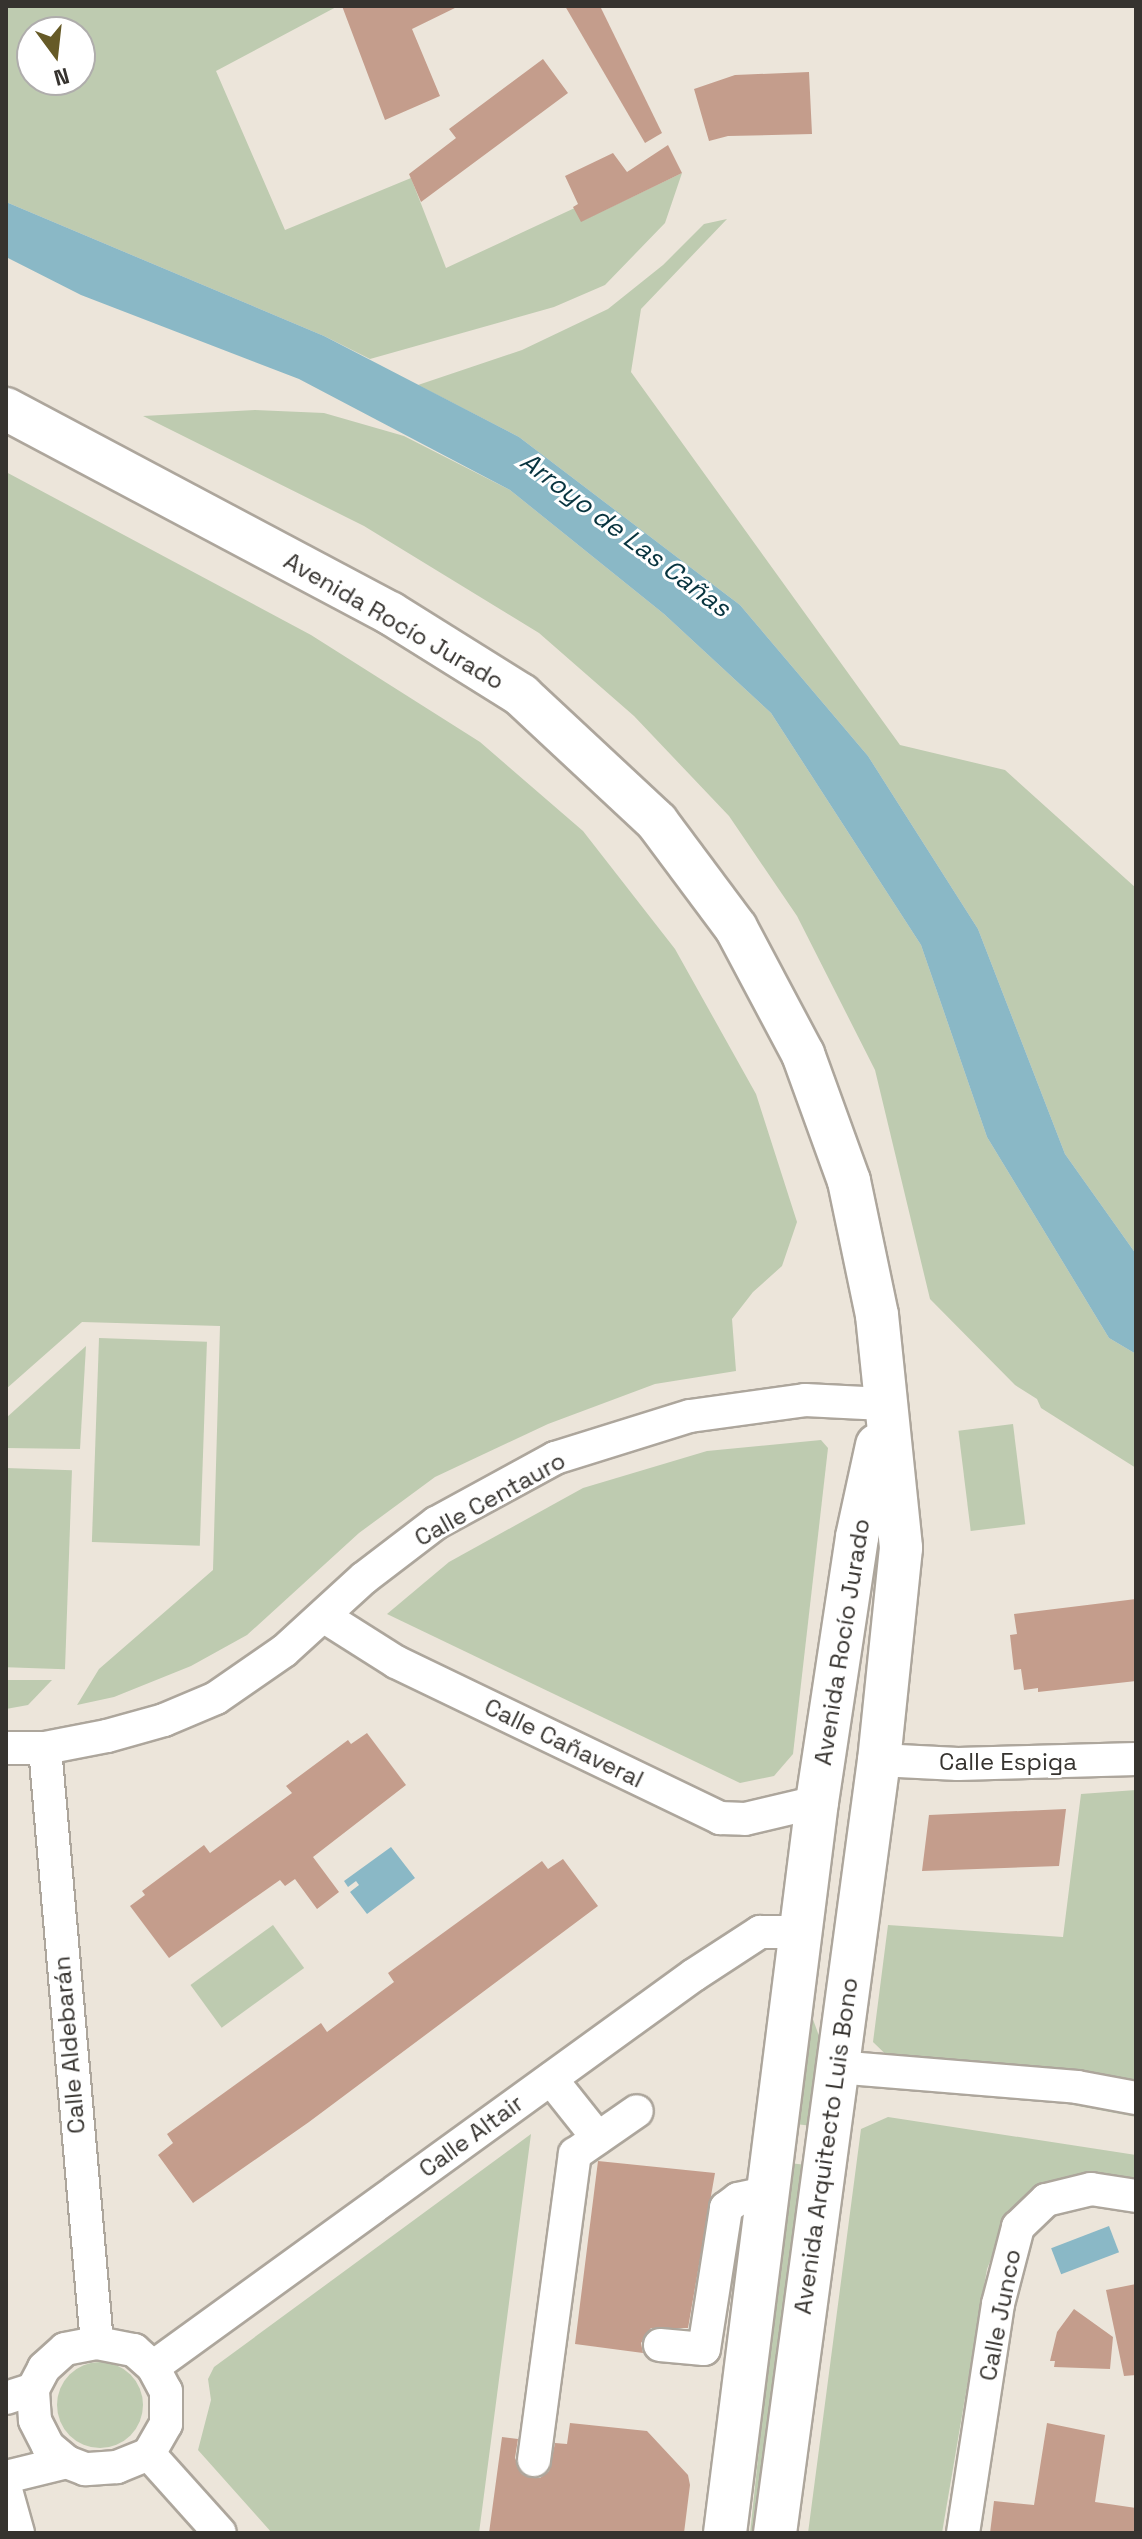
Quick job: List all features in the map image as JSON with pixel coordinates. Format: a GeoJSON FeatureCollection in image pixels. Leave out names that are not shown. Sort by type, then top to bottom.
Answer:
{"type":"FeatureCollection","features":[{"type":"Feature","properties":{"kind":"main road","name":"Avenida Rocío Jurado"},"geometry":{"type":"LineString","coordinates":[[6,409],[390,613],[521,695],[657,822],[736,928],[803,1054],[849,1181],[877,1315],[901,1548],[879,1760]]}},
{"type":"Feature","properties":{"kind":"main road","name":"Avenida Rocío Jurado"},"geometry":{"type":"LineString","coordinates":[[817,1802],[857,1537],[871,1483],[884,1404]]}},
{"type":"Feature","properties":{"kind":"main road","name":"Avenida Rocío Jurado"},"geometry":{"type":"LineString","coordinates":[[871,1483],[880,1527],[861,1717],[879,1760]]}},
{"type":"Feature","properties":{"kind":"main road","name":"Avenida Arquitecto Luis Bono"},"geometry":{"type":"LineString","coordinates":[[775,2533],[879,1760]]}},
{"type":"Feature","properties":{"kind":"main road","name":"Avenida Arquitecto Luis Bono"},"geometry":{"type":"LineString","coordinates":[[725,2533],[817,1802]]}},
{"type":"Feature","properties":{"kind":"street","name":"Calle Centauro"},"geometry":{"type":"LineString","coordinates":[[6,1748],[45,1748],[150,1724],[216,1698],[325,1617],[364,1578],[436,1523],[555,1458],[690,1416],[805,1400],[884,1404]]}},
{"type":"Feature","properties":{"kind":"street","name":"Calle Cañaveral"},"geometry":{"type":"LineString","coordinates":[[325,1617],[396,1662],[720,1818],[745,1819],[817,1802]]}},
{"type":"Feature","properties":{"kind":"street","name":"Calle Aldebarán"},"geometry":{"type":"LineString","coordinates":[[45,1748],[97,2343]]}},
{"type":"Feature","properties":{"kind":"street","name":"Calle Espiga"},"geometry":{"type":"LineString","coordinates":[[879,1760],[958,1764],[1136,1759]]}},
{"type":"Feature","properties":{"kind":"street","name":"Calle Altair"},"geometry":{"type":"LineString","coordinates":[[153,2367],[760,1932],[799,1932]]}},
{"type":"Feature","properties":{"kind":"street"},"geometry":{"type":"LineString","coordinates":[[836,2067],[1077,2087],[1136,2098]]}},
{"type":"Feature","properties":{"kind":"street"},"geometry":{"type":"LineString","coordinates":[[551,2079],[598,2138]]}},
{"type":"Feature","properties":{"kind":"street"},"geometry":{"type":"LineString","coordinates":[[534,2460],[575,2154],[637,2111]]}},
{"type":"Feature","properties":{"kind":"street","name":"Calle Junco"},"geometry":{"type":"LineString","coordinates":[[963,2533],[998,2304],[1018,2227],[1046,2200],[1091,2189],[1136,2196]]}},
{"type":"Feature","properties":{"kind":"street"},"geometry":{"type":"LineString","coordinates":[[660,2345],[704,2349],[726,2208],[738,2199],[767,2193]]}},
{"type":"Feature","properties":{"kind":"street"},"geometry":{"type":"LineString","coordinates":[[97,2343],[134,2350],[153,2367],[166,2391],[166,2424],[149,2454],[117,2467],[85,2469],[67,2462],[48,2446],[19,2393],[65,2349],[97,2343]]}},
{"type":"Feature","properties":{"kind":"street"},"geometry":{"type":"LineString","coordinates":[[149,2454],[220,2533]]}},
{"type":"Feature","properties":{"kind":"street"},"geometry":{"type":"LineString","coordinates":[[6,2477],[67,2462]]}},
{"type":"Feature","properties":{"kind":"street"},"geometry":{"type":"LineString","coordinates":[[6,2490],[18,2533]]}},
{"type":"Feature","properties":{"kind":"green space"},"geometry":{"type":"Polygon","coordinates":[[[6,6],[338,6],[216,71],[285,230],[411,178],[446,268],[579,206],[586,219],[682,173],[665,223],[605,285],[554,307],[370,359],[324,336],[6,202],[6,6]]]}},
{"type":"Feature","properties":{"kind":"green space"},"geometry":{"type":"Polygon","coordinates":[[[727,219],[641,309],[631,372],[900,745],[1005,770],[1136,888],[1136,1254],[1065,1154],[978,929],[868,756],[740,605],[519,437],[418,385],[522,350],[608,309],[663,265],[704,224],[727,219]]]}},
{"type":"Feature","properties":{"kind":"green space"},"geometry":{"type":"Polygon","coordinates":[[[255,410],[324,413],[404,436],[510,490],[664,614],[771,713],[921,945],[987,1137],[1109,1338],[1136,1354],[1136,1468],[1041,1408],[1037,1399],[1015,1385],[930,1299],[875,1070],[797,916],[729,816],[634,716],[539,633],[364,526],[143,416],[255,410]]]}},
{"type":"Feature","properties":{"kind":"green space"},"geometry":{"type":"Polygon","coordinates":[[[6,472],[311,635],[480,742],[583,831],[675,949],[756,1094],[797,1222],[782,1266],[753,1292],[732,1319],[736,1371],[655,1384],[548,1424],[435,1477],[359,1533],[247,1635],[191,1666],[114,1697],[77,1705],[99,1669],[213,1570],[220,1326],[82,1322],[6,1389],[6,472]]]}},
{"type":"Feature","properties":{"kind":"green space"},"geometry":{"type":"Polygon","coordinates":[[[99,1338],[207,1342],[200,1546],[92,1542],[99,1338]]]}},
{"type":"Feature","properties":{"kind":"green space"},"geometry":{"type":"Polygon","coordinates":[[[86,1346],[80,1449],[6,1448],[6,1418],[86,1346]]]}},
{"type":"Feature","properties":{"kind":"green space"},"geometry":{"type":"Polygon","coordinates":[[[1013,1424],[1025,1524],[971,1531],[958,1431],[1013,1424]]]}},
{"type":"Feature","properties":{"kind":"green space"},"geometry":{"type":"Polygon","coordinates":[[[821,1440],[828,1448],[793,1754],[774,1776],[740,1783],[387,1614],[449,1562],[583,1488],[707,1451],[821,1440]]]}},
{"type":"Feature","properties":{"kind":"green space"},"geometry":{"type":"Polygon","coordinates":[[[6,1468],[72,1470],[65,1669],[6,1667],[6,1468]]]}},
{"type":"Feature","properties":{"kind":"green space"},"geometry":{"type":"Polygon","coordinates":[[[6,1680],[52,1680],[28,1705],[6,1709],[6,1680]]]}},
{"type":"Feature","properties":{"kind":"green space"},"geometry":{"type":"Polygon","coordinates":[[[1136,1790],[1136,2117],[905,2073],[873,2042],[888,1925],[1063,1937],[1081,1794],[1136,1790]]]}},
{"type":"Feature","properties":{"kind":"green space"},"geometry":{"type":"Polygon","coordinates":[[[273,1925],[304,1968],[222,2028],[190,1985],[273,1925]]]}},
{"type":"Feature","properties":{"kind":"green space"},"geometry":{"type":"Polygon","coordinates":[[[810,2011],[823,2047],[813,2126],[795,2124],[810,2011]]]}},
{"type":"Feature","properties":{"kind":"green space"},"geometry":{"type":"Polygon","coordinates":[[[888,2117],[1136,2155],[1136,2181],[1099,2175],[1064,2178],[1030,2193],[1007,2220],[987,2269],[942,2533],[808,2533],[861,2129],[888,2117]]]}},
{"type":"Feature","properties":{"kind":"green space"},"geometry":{"type":"Polygon","coordinates":[[[531,2134],[479,2533],[272,2533],[198,2450],[211,2400],[208,2379],[214,2367],[531,2134]]]}},
{"type":"Feature","properties":{"kind":"green space"},"geometry":{"type":"Polygon","coordinates":[[[789,2163],[807,2165],[768,2533],[750,2533],[789,2163]]]}},
{"type":"Feature","properties":{"kind":"green space"},"geometry":{"type":"Polygon","coordinates":[[[100,2362],[117,2365],[131,2374],[140,2388],[143,2405],[140,2422],[131,2436],[117,2445],[100,2448],[83,2445],[69,2436],[60,2422],[57,2405],[60,2388],[69,2374],[83,2365],[100,2362]]]}},
{"type":"Feature","properties":{"kind":"water","name":"Arroyo de Las Cañas"},"geometry":{"type":"Polygon","coordinates":[[[6,202],[324,336],[519,437],[740,605],[868,756],[978,929],[1065,1154],[1136,1254],[1136,1354],[1109,1338],[987,1137],[921,945],[771,713],[664,614],[510,490],[299,379],[81,295],[6,257],[6,202]]]}},
{"type":"Feature","properties":{"kind":"water"},"geometry":{"type":"Polygon","coordinates":[[[391,1847],[415,1878],[367,1914],[350,1892],[359,1885],[356,1881],[348,1887],[344,1881],[391,1847]]]}},
{"type":"Feature","properties":{"kind":"water"},"geometry":{"type":"Polygon","coordinates":[[[1109,2226],[1119,2252],[1061,2274],[1051,2248],[1109,2226]]]}},
{"type":"Feature","properties":{"kind":"building"},"geometry":{"type":"Polygon","coordinates":[[[342,6],[459,6],[412,29],[440,96],[385,120],[342,6]]]}},
{"type":"Feature","properties":{"kind":"building"},"geometry":{"type":"Polygon","coordinates":[[[565,6],[600,6],[662,133],[645,143],[565,6]]]}},
{"type":"Feature","properties":{"kind":"building"},"geometry":{"type":"Polygon","coordinates":[[[543,59],[568,93],[421,202],[409,174],[456,138],[449,129],[543,59]]]}},
{"type":"Feature","properties":{"kind":"building"},"geometry":{"type":"Polygon","coordinates":[[[809,72],[812,134],[728,136],[709,141],[694,89],[735,75],[809,72]]]}},
{"type":"Feature","properties":{"kind":"building"},"geometry":{"type":"Polygon","coordinates":[[[668,145],[682,173],[581,222],[573,207],[578,204],[565,176],[613,153],[627,172],[668,145]]]}},
{"type":"Feature","properties":{"kind":"building"},"geometry":{"type":"Polygon","coordinates":[[[1136,1599],[1136,1681],[1038,1692],[1038,1688],[1024,1690],[1021,1669],[1014,1670],[1010,1635],[1017,1634],[1014,1614],[1136,1599]]]}},
{"type":"Feature","properties":{"kind":"building"},"geometry":{"type":"Polygon","coordinates":[[[367,1733],[406,1785],[313,1857],[339,1892],[317,1909],[295,1879],[285,1886],[280,1880],[169,1958],[130,1906],[145,1895],[142,1891],[204,1845],[210,1853],[292,1793],[286,1786],[348,1740],[351,1744],[367,1733]]]}},
{"type":"Feature","properties":{"kind":"building"},"geometry":{"type":"Polygon","coordinates":[[[1066,1809],[1059,1866],[922,1871],[929,1815],[1066,1809]]]}},
{"type":"Feature","properties":{"kind":"building"},"geometry":{"type":"Polygon","coordinates":[[[563,1859],[598,1906],[309,2122],[193,2203],[158,2155],[173,2143],[167,2134],[321,2023],[327,2032],[394,1982],[388,1973],[542,1861],[548,1869],[563,1859]]]}},
{"type":"Feature","properties":{"kind":"building"},"geometry":{"type":"Polygon","coordinates":[[[598,2161],[715,2173],[688,2328],[651,2328],[641,2343],[643,2353],[575,2344],[598,2161]]]}},
{"type":"Feature","properties":{"kind":"building"},"geometry":{"type":"Polygon","coordinates":[[[1136,2284],[1136,2375],[1124,2376],[1106,2290],[1136,2284]]]}},
{"type":"Feature","properties":{"kind":"building"},"geometry":{"type":"Polygon","coordinates":[[[1074,2309],[1113,2337],[1110,2369],[1054,2367],[1055,2361],[1050,2361],[1057,2332],[1074,2309]]]}},
{"type":"Feature","properties":{"kind":"building"},"geometry":{"type":"Polygon","coordinates":[[[570,2423],[647,2431],[688,2475],[690,2485],[684,2533],[489,2533],[502,2437],[518,2439],[515,2458],[522,2474],[540,2478],[549,2471],[555,2443],[567,2444],[570,2423]]]}},
{"type":"Feature","properties":{"kind":"building"},"geometry":{"type":"Polygon","coordinates":[[[1047,2423],[1105,2435],[1095,2502],[1136,2508],[1136,2533],[990,2533],[994,2501],[1034,2505],[1047,2423]]]}}]}
